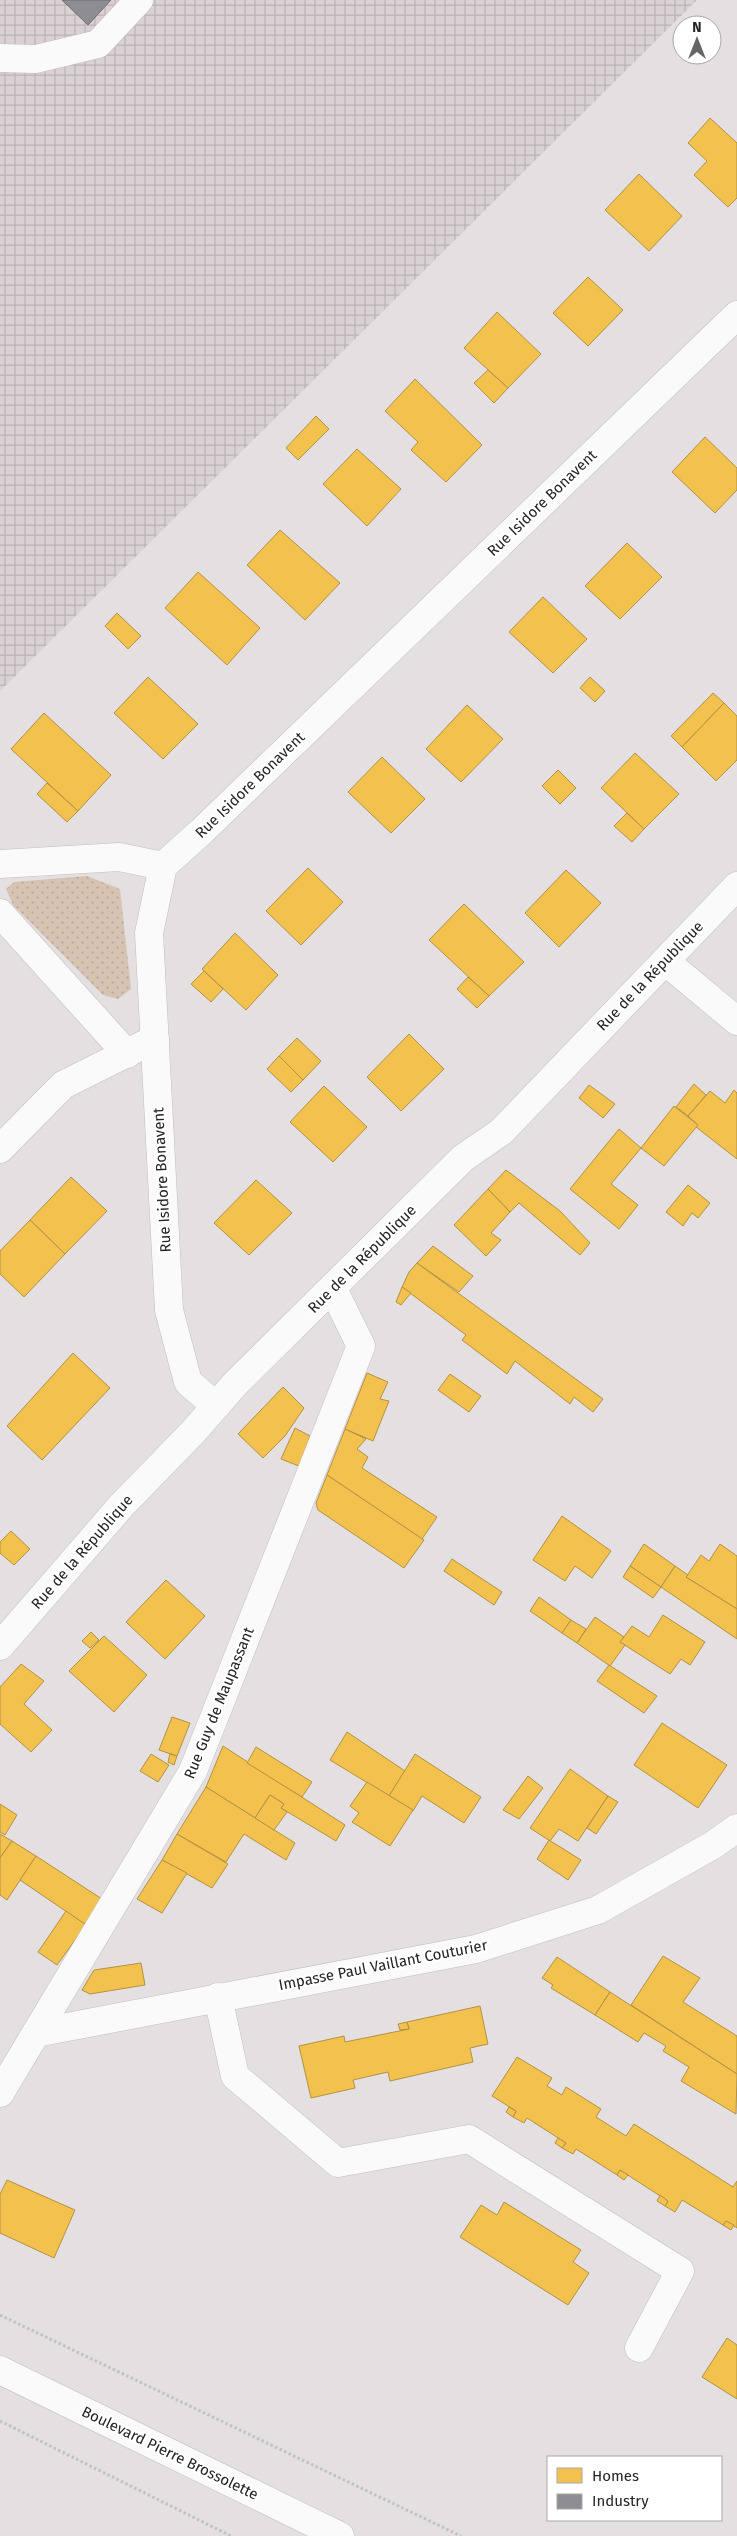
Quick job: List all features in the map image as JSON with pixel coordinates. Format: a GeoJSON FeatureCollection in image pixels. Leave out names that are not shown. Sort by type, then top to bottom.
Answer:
{"type":"FeatureCollection","features":[{"type":"Feature","properties":{"kind":"street"},"geometry":{"type":"LineString","coordinates":[[0,58],[36,59],[98,44],[139,0]]}},
{"type":"Feature","properties":{"kind":"street","name":"Rue Isidore Bonavent"},"geometry":{"type":"LineString","coordinates":[[216,1406],[188,1382],[168,1310],[149,932],[163,866],[202,831],[737,315]]}},
{"type":"Feature","properties":{"kind":"street"},"geometry":{"type":"LineString","coordinates":[[0,864],[119,857],[163,866]]}},
{"type":"Feature","properties":{"kind":"street","name":"Rue de la République"},"geometry":{"type":"LineString","coordinates":[[0,1646],[121,1506],[216,1406],[463,1158],[501,1132],[737,886]]}},
{"type":"Feature","properties":{"kind":"street"},"geometry":{"type":"LineString","coordinates":[[0,913],[127,1054]]}},
{"type":"Feature","properties":{"kind":"street"},"geometry":{"type":"LineString","coordinates":[[665,961],[737,1021]]}},
{"type":"Feature","properties":{"kind":"street"},"geometry":{"type":"LineString","coordinates":[[0,1149],[63,1085],[155,1039]]}},
{"type":"Feature","properties":{"kind":"street","name":"Rue Guy de Maupassant"},"geometry":{"type":"LineString","coordinates":[[0,2093],[197,1762],[361,1346],[333,1289]]}},
{"type":"Feature","properties":{"kind":"street","name":"Impasse Paul Vaillant Couturier"},"geometry":{"type":"LineString","coordinates":[[36,2033],[486,1946],[598,1910],[713,1845],[737,1828]]}},
{"type":"Feature","properties":{"kind":"street"},"geometry":{"type":"LineString","coordinates":[[218,1997],[234,2076],[338,2163],[469,2139],[680,2271],[639,2348]]}},
{"type":"Feature","properties":{"kind":"street","name":"Boulevard Pierre Brossolette"},"geometry":{"type":"LineString","coordinates":[[0,2370],[340,2536]]}},
{"type":"Feature","properties":{"kind":"path"},"geometry":{"type":"LineString","coordinates":[[0,2315],[461,2536]]}},
{"type":"Feature","properties":{"kind":"path"},"geometry":{"type":"LineString","coordinates":[[0,2421],[231,2536]]}},
{"type":"Feature","properties":{"kind":"shaded area"},"geometry":{"type":"Polygon","coordinates":[[[0,0],[697,0],[682,15],[672,15],[672,25],[0,691],[0,0]]]}},
{"type":"Feature","properties":{"kind":"shaded area"},"geometry":{"type":"Polygon","coordinates":[[[87,876],[120,889],[131,989],[118,999],[103,995],[13,905],[6,889],[14,882],[87,876]]]}},
{"type":"Feature","properties":{"kind":"building: Homes"},"geometry":{"type":"Polygon","coordinates":[[[710,118],[737,143],[737,198],[728,207],[694,175],[707,161],[688,143],[710,118]]]}},
{"type":"Feature","properties":{"kind":"building: Homes"},"geometry":{"type":"Polygon","coordinates":[[[639,174],[682,216],[649,251],[605,210],[639,174]]]}},
{"type":"Feature","properties":{"kind":"building: Homes"},"geometry":{"type":"Polygon","coordinates":[[[588,277],[623,310],[588,346],[553,313],[588,277]]]}},
{"type":"Feature","properties":{"kind":"building: Homes"},"geometry":{"type":"Polygon","coordinates":[[[497,312],[541,354],[508,388],[464,348],[497,312]]]}},
{"type":"Feature","properties":{"kind":"building: Homes"},"geometry":{"type":"Polygon","coordinates":[[[488,370],[508,388],[494,403],[474,383],[488,370]]]}},
{"type":"Feature","properties":{"kind":"building: Homes"},"geometry":{"type":"Polygon","coordinates":[[[415,379],[482,445],[446,482],[411,450],[418,442],[385,411],[415,379]]]}},
{"type":"Feature","properties":{"kind":"building: Homes"},"geometry":{"type":"Polygon","coordinates":[[[316,416],[329,429],[298,460],[286,448],[316,416]]]}},
{"type":"Feature","properties":{"kind":"building: Homes"},"geometry":{"type":"Polygon","coordinates":[[[705,437],[737,468],[737,490],[715,513],[672,472],[705,437]]]}},
{"type":"Feature","properties":{"kind":"building: Homes"},"geometry":{"type":"Polygon","coordinates":[[[357,449],[401,489],[367,526],[323,484],[357,449]]]}},
{"type":"Feature","properties":{"kind":"building: Homes"},"geometry":{"type":"Polygon","coordinates":[[[280,530],[340,583],[305,620],[247,565],[280,530]]]}},
{"type":"Feature","properties":{"kind":"building: Homes"},"geometry":{"type":"Polygon","coordinates":[[[627,543],[662,577],[620,619],[585,586],[627,543]]]}},
{"type":"Feature","properties":{"kind":"building: Homes"},"geometry":{"type":"Polygon","coordinates":[[[198,572],[260,628],[227,665],[165,608],[198,572]]]}},
{"type":"Feature","properties":{"kind":"building: Homes"},"geometry":{"type":"Polygon","coordinates":[[[543,597],[587,639],[553,673],[509,632],[543,597]]]}},
{"type":"Feature","properties":{"kind":"building: Homes"},"geometry":{"type":"Polygon","coordinates":[[[117,613],[141,636],[128,649],[105,626],[117,613]]]}},
{"type":"Feature","properties":{"kind":"building: Homes"},"geometry":{"type":"Polygon","coordinates":[[[148,677],[198,724],[163,759],[114,713],[148,677]]]}},
{"type":"Feature","properties":{"kind":"building: Homes"},"geometry":{"type":"Polygon","coordinates":[[[590,677],[605,691],[595,702],[580,688],[590,677]]]}},
{"type":"Feature","properties":{"kind":"building: Homes"},"geometry":{"type":"Polygon","coordinates":[[[713,693],[724,703],[682,747],[671,736],[713,693]]]}},
{"type":"Feature","properties":{"kind":"building: Homes"},"geometry":{"type":"Polygon","coordinates":[[[724,703],[737,716],[737,760],[716,781],[682,747],[724,703]]]}},
{"type":"Feature","properties":{"kind":"building: Homes"},"geometry":{"type":"Polygon","coordinates":[[[467,705],[503,739],[461,782],[426,749],[467,705]]]}},
{"type":"Feature","properties":{"kind":"building: Homes"},"geometry":{"type":"Polygon","coordinates":[[[44,713],[111,775],[78,811],[11,749],[44,713]]]}},
{"type":"Feature","properties":{"kind":"building: Homes"},"geometry":{"type":"Polygon","coordinates":[[[635,753],[679,794],[644,829],[601,788],[635,753]]]}},
{"type":"Feature","properties":{"kind":"building: Homes"},"geometry":{"type":"Polygon","coordinates":[[[382,757],[425,799],[391,833],[348,792],[382,757]]]}},
{"type":"Feature","properties":{"kind":"building: Homes"},"geometry":{"type":"Polygon","coordinates":[[[558,770],[576,788],[560,804],[542,786],[558,770]]]}},
{"type":"Feature","properties":{"kind":"building: Homes"},"geometry":{"type":"Polygon","coordinates":[[[47,783],[78,811],[67,822],[37,794],[47,783]]]}},
{"type":"Feature","properties":{"kind":"building: Homes"},"geometry":{"type":"Polygon","coordinates":[[[627,813],[644,829],[632,842],[614,826],[627,813]]]}},
{"type":"Feature","properties":{"kind":"building: Homes"},"geometry":{"type":"Polygon","coordinates":[[[308,868],[343,902],[301,945],[266,911],[308,868]]]}},
{"type":"Feature","properties":{"kind":"building: Homes"},"geometry":{"type":"Polygon","coordinates":[[[566,870],[601,903],[559,947],[525,913],[566,870]]]}},
{"type":"Feature","properties":{"kind":"building: Homes"},"geometry":{"type":"Polygon","coordinates":[[[464,904],[524,962],[489,996],[429,940],[464,904]]]}},
{"type":"Feature","properties":{"kind":"building: Homes"},"geometry":{"type":"Polygon","coordinates":[[[235,933],[278,975],[246,1010],[202,969],[235,933]]]}},
{"type":"Feature","properties":{"kind":"building: Homes"},"geometry":{"type":"Polygon","coordinates":[[[204,971],[223,989],[211,1002],[191,984],[204,971]]]}},
{"type":"Feature","properties":{"kind":"building: Homes"},"geometry":{"type":"Polygon","coordinates":[[[468,977],[489,996],[477,1008],[457,989],[468,977]]]}},
{"type":"Feature","properties":{"kind":"building: Homes"},"geometry":{"type":"Polygon","coordinates":[[[409,1034],[444,1069],[401,1111],[367,1077],[409,1034]]]}},
{"type":"Feature","properties":{"kind":"building: Homes"},"geometry":{"type":"Polygon","coordinates":[[[297,1038],[321,1061],[303,1080],[279,1056],[297,1038]]]}},
{"type":"Feature","properties":{"kind":"building: Homes"},"geometry":{"type":"Polygon","coordinates":[[[279,1056],[303,1080],[291,1092],[267,1069],[279,1056]]]}},
{"type":"Feature","properties":{"kind":"building: Homes"},"geometry":{"type":"Polygon","coordinates":[[[694,1084],[706,1095],[688,1116],[676,1107],[694,1084]]]}},
{"type":"Feature","properties":{"kind":"building: Homes"},"geometry":{"type":"Polygon","coordinates":[[[589,1085],[615,1104],[603,1118],[579,1098],[589,1085]]]}},
{"type":"Feature","properties":{"kind":"building: Homes"},"geometry":{"type":"Polygon","coordinates":[[[324,1086],[367,1127],[333,1162],[290,1122],[324,1086]]]}},
{"type":"Feature","properties":{"kind":"building: Homes"},"geometry":{"type":"Polygon","coordinates":[[[734,1090],[737,1093],[737,1159],[696,1127],[698,1125],[688,1116],[710,1091],[725,1103],[734,1090]]]}},
{"type":"Feature","properties":{"kind":"building: Homes"},"geometry":{"type":"Polygon","coordinates":[[[674,1106],[698,1125],[664,1166],[641,1148],[674,1106]]]}},
{"type":"Feature","properties":{"kind":"building: Homes"},"geometry":{"type":"Polygon","coordinates":[[[619,1129],[641,1148],[611,1184],[638,1205],[619,1229],[570,1189],[619,1129]]]}},
{"type":"Feature","properties":{"kind":"building: Homes"},"geometry":{"type":"Polygon","coordinates":[[[506,1170],[560,1211],[590,1243],[580,1255],[519,1203],[510,1212],[488,1189],[506,1170]]]}},
{"type":"Feature","properties":{"kind":"building: Homes"},"geometry":{"type":"Polygon","coordinates":[[[71,1177],[107,1211],[65,1254],[30,1220],[71,1177]]]}},
{"type":"Feature","properties":{"kind":"building: Homes"},"geometry":{"type":"Polygon","coordinates":[[[256,1180],[292,1213],[249,1255],[214,1223],[256,1180]]]}},
{"type":"Feature","properties":{"kind":"building: Homes"},"geometry":{"type":"Polygon","coordinates":[[[688,1185],[710,1203],[698,1218],[692,1213],[683,1226],[666,1212],[688,1185]]]}},
{"type":"Feature","properties":{"kind":"building: Homes"},"geometry":{"type":"Polygon","coordinates":[[[488,1189],[510,1212],[491,1233],[501,1240],[486,1256],[454,1225],[488,1189]]]}},
{"type":"Feature","properties":{"kind":"building: Homes"},"geometry":{"type":"Polygon","coordinates":[[[30,1220],[65,1254],[24,1297],[0,1274],[0,1251],[30,1220]]]}},
{"type":"Feature","properties":{"kind":"building: Homes"},"geometry":{"type":"Polygon","coordinates":[[[433,1246],[473,1276],[459,1292],[417,1263],[433,1246]]]}},
{"type":"Feature","properties":{"kind":"building: Homes"},"geometry":{"type":"Polygon","coordinates":[[[417,1263],[603,1399],[593,1412],[574,1397],[570,1404],[515,1361],[507,1374],[462,1340],[466,1335],[402,1287],[409,1272],[417,1263]]]}},
{"type":"Feature","properties":{"kind":"building: Homes"},"geometry":{"type":"Polygon","coordinates":[[[402,1287],[411,1293],[401,1305],[396,1302],[402,1287]]]}},
{"type":"Feature","properties":{"kind":"building: Homes"},"geometry":{"type":"Polygon","coordinates":[[[73,1353],[110,1388],[42,1460],[7,1426],[73,1353]]]}},
{"type":"Feature","properties":{"kind":"building: Homes"},"geometry":{"type":"Polygon","coordinates":[[[367,1373],[388,1382],[380,1399],[389,1401],[373,1441],[345,1429],[367,1373]]]}},
{"type":"Feature","properties":{"kind":"building: Homes"},"geometry":{"type":"Polygon","coordinates":[[[450,1374],[481,1396],[469,1412],[438,1390],[450,1374]]]}},
{"type":"Feature","properties":{"kind":"building: Homes"},"geometry":{"type":"Polygon","coordinates":[[[283,1387],[304,1408],[285,1436],[263,1458],[238,1434],[283,1387]]]}},
{"type":"Feature","properties":{"kind":"building: Homes"},"geometry":{"type":"Polygon","coordinates":[[[295,1428],[310,1436],[299,1466],[281,1459],[295,1428]]]}},
{"type":"Feature","properties":{"kind":"building: Homes"},"geometry":{"type":"Polygon","coordinates":[[[345,1429],[366,1439],[357,1449],[368,1457],[362,1468],[437,1517],[422,1539],[327,1475],[345,1429]]]}},
{"type":"Feature","properties":{"kind":"building: Homes"},"geometry":{"type":"Polygon","coordinates":[[[327,1475],[424,1540],[404,1568],[318,1510],[316,1503],[327,1475]]]}},
{"type":"Feature","properties":{"kind":"building: Homes"},"geometry":{"type":"Polygon","coordinates":[[[562,1516],[611,1551],[592,1578],[575,1566],[565,1581],[533,1560],[562,1516]]]}},
{"type":"Feature","properties":{"kind":"building: Homes"},"geometry":{"type":"Polygon","coordinates":[[[11,1531],[30,1549],[14,1565],[0,1553],[0,1542],[11,1531]]]}},
{"type":"Feature","properties":{"kind":"building: Homes"},"geometry":{"type":"Polygon","coordinates":[[[644,1544],[675,1566],[661,1587],[630,1566],[644,1544]]]}},
{"type":"Feature","properties":{"kind":"building: Homes"},"geometry":{"type":"Polygon","coordinates":[[[720,1544],[737,1556],[737,1609],[686,1577],[701,1555],[709,1561],[720,1544]]]}},
{"type":"Feature","properties":{"kind":"building: Homes"},"geometry":{"type":"Polygon","coordinates":[[[452,1559],[502,1592],[494,1605],[444,1571],[452,1559]]]}},
{"type":"Feature","properties":{"kind":"building: Homes"},"geometry":{"type":"Polygon","coordinates":[[[630,1566],[661,1587],[653,1598],[623,1577],[630,1566]]]}},
{"type":"Feature","properties":{"kind":"building: Homes"},"geometry":{"type":"Polygon","coordinates":[[[675,1566],[688,1575],[686,1577],[737,1609],[737,1639],[661,1587],[675,1566]]]}},
{"type":"Feature","properties":{"kind":"building: Homes"},"geometry":{"type":"Polygon","coordinates":[[[166,1580],[205,1616],[165,1659],[126,1622],[166,1580]]]}},
{"type":"Feature","properties":{"kind":"building: Homes"},"geometry":{"type":"Polygon","coordinates":[[[539,1597],[571,1620],[562,1633],[530,1611],[539,1597]]]}},
{"type":"Feature","properties":{"kind":"building: Homes"},"geometry":{"type":"Polygon","coordinates":[[[663,1615],[705,1642],[690,1665],[681,1659],[670,1674],[620,1642],[632,1626],[649,1637],[663,1615]]]}},
{"type":"Feature","properties":{"kind":"building: Homes"},"geometry":{"type":"Polygon","coordinates":[[[595,1617],[624,1637],[620,1642],[625,1645],[610,1666],[577,1643],[595,1617]]]}},
{"type":"Feature","properties":{"kind":"building: Homes"},"geometry":{"type":"Polygon","coordinates":[[[571,1620],[586,1629],[577,1643],[562,1633],[571,1620]]]}},
{"type":"Feature","properties":{"kind":"building: Homes"},"geometry":{"type":"Polygon","coordinates":[[[91,1632],[99,1640],[90,1648],[82,1641],[91,1632]]]}},
{"type":"Feature","properties":{"kind":"building: Homes"},"geometry":{"type":"Polygon","coordinates":[[[104,1636],[147,1675],[114,1712],[69,1671],[104,1636]]]}},
{"type":"Feature","properties":{"kind":"building: Homes"},"geometry":{"type":"Polygon","coordinates":[[[21,1664],[44,1681],[24,1704],[52,1730],[31,1752],[0,1724],[0,1687],[21,1664]]]}},
{"type":"Feature","properties":{"kind":"building: Homes"},"geometry":{"type":"Polygon","coordinates":[[[609,1665],[657,1696],[644,1713],[597,1681],[609,1665]]]}},
{"type":"Feature","properties":{"kind":"building: Homes"},"geometry":{"type":"Polygon","coordinates":[[[172,1717],[190,1723],[177,1756],[159,1750],[172,1717]]]}},
{"type":"Feature","properties":{"kind":"building: Homes"},"geometry":{"type":"Polygon","coordinates":[[[662,1723],[727,1765],[698,1808],[634,1765],[662,1723]]]}},
{"type":"Feature","properties":{"kind":"building: Homes"},"geometry":{"type":"Polygon","coordinates":[[[347,1732],[405,1771],[389,1796],[330,1760],[347,1732]]]}},
{"type":"Feature","properties":{"kind":"building: Homes"},"geometry":{"type":"Polygon","coordinates":[[[223,1746],[345,1825],[336,1841],[281,1808],[284,1804],[270,1795],[255,1818],[206,1787],[223,1746]]]}},
{"type":"Feature","properties":{"kind":"building: Homes"},"geometry":{"type":"Polygon","coordinates":[[[256,1747],[312,1782],[302,1797],[247,1763],[256,1747]]]}},
{"type":"Feature","properties":{"kind":"building: Homes"},"geometry":{"type":"Polygon","coordinates":[[[151,1754],[169,1765],[158,1782],[140,1771],[151,1754]]]}},
{"type":"Feature","properties":{"kind":"building: Homes"},"geometry":{"type":"Polygon","coordinates":[[[170,1754],[177,1756],[174,1765],[168,1762],[170,1754]]]}},
{"type":"Feature","properties":{"kind":"building: Homes"},"geometry":{"type":"Polygon","coordinates":[[[415,1754],[481,1797],[464,1823],[422,1796],[413,1811],[389,1796],[415,1754]]]}},
{"type":"Feature","properties":{"kind":"building: Homes"},"geometry":{"type":"Polygon","coordinates":[[[570,1769],[608,1796],[578,1841],[559,1829],[550,1841],[530,1828],[570,1769]]]}},
{"type":"Feature","properties":{"kind":"building: Homes"},"geometry":{"type":"Polygon","coordinates":[[[528,1776],[543,1788],[519,1819],[503,1810],[528,1776]]]}},
{"type":"Feature","properties":{"kind":"building: Homes"},"geometry":{"type":"Polygon","coordinates":[[[367,1782],[413,1810],[390,1846],[352,1822],[359,1813],[350,1806],[367,1782]]]}},
{"type":"Feature","properties":{"kind":"building: Homes"},"geometry":{"type":"Polygon","coordinates":[[[206,1787],[295,1843],[286,1860],[244,1834],[226,1862],[177,1834],[206,1787]]]}},
{"type":"Feature","properties":{"kind":"building: Homes"},"geometry":{"type":"Polygon","coordinates":[[[270,1795],[284,1804],[281,1808],[287,1812],[274,1830],[255,1818],[270,1795]]]}},
{"type":"Feature","properties":{"kind":"building: Homes"},"geometry":{"type":"Polygon","coordinates":[[[608,1796],[618,1802],[596,1834],[587,1828],[608,1796]]]}},
{"type":"Feature","properties":{"kind":"building: Homes"},"geometry":{"type":"Polygon","coordinates":[[[0,1804],[17,1815],[5,1835],[0,1832],[0,1804]]]}},
{"type":"Feature","properties":{"kind":"building: Homes"},"geometry":{"type":"Polygon","coordinates":[[[0,1834],[12,1841],[0,1858],[0,1834]]]}},
{"type":"Feature","properties":{"kind":"building: Homes"},"geometry":{"type":"Polygon","coordinates":[[[177,1834],[228,1864],[212,1888],[162,1860],[177,1834]]]}},
{"type":"Feature","properties":{"kind":"building: Homes"},"geometry":{"type":"Polygon","coordinates":[[[549,1840],[581,1860],[568,1880],[537,1859],[549,1840]]]}},
{"type":"Feature","properties":{"kind":"building: Homes"},"geometry":{"type":"Polygon","coordinates":[[[12,1841],[36,1856],[7,1900],[0,1895],[0,1858],[12,1841]]]}},
{"type":"Feature","properties":{"kind":"building: Homes"},"geometry":{"type":"Polygon","coordinates":[[[36,1856],[102,1899],[86,1925],[20,1880],[36,1856]]]}},
{"type":"Feature","properties":{"kind":"building: Homes"},"geometry":{"type":"Polygon","coordinates":[[[162,1860],[187,1873],[162,1913],[137,1899],[162,1860]]]}},
{"type":"Feature","properties":{"kind":"building: Homes"},"geometry":{"type":"Polygon","coordinates":[[[66,1911],[86,1925],[57,1965],[38,1952],[66,1911]]]}},
{"type":"Feature","properties":{"kind":"building: Homes"},"geometry":{"type":"Polygon","coordinates":[[[663,1956],[700,1978],[683,2002],[737,2036],[737,2074],[631,2005],[663,1956]]]}},
{"type":"Feature","properties":{"kind":"building: Homes"},"geometry":{"type":"Polygon","coordinates":[[[557,1957],[610,1992],[595,2015],[551,1988],[553,1985],[542,1978],[557,1957]]]}},
{"type":"Feature","properties":{"kind":"building: Homes"},"geometry":{"type":"Polygon","coordinates":[[[141,1963],[145,1985],[90,1994],[82,1990],[94,1970],[141,1963]]]}},
{"type":"Feature","properties":{"kind":"building: Homes"},"geometry":{"type":"Polygon","coordinates":[[[610,1992],[737,2074],[736,2114],[681,2081],[689,2067],[663,2051],[666,2046],[644,2033],[638,2042],[595,2015],[610,1992]]]}},
{"type":"Feature","properties":{"kind":"building: Homes"},"geometry":{"type":"Polygon","coordinates":[[[480,2006],[488,2044],[470,2048],[473,2062],[390,2081],[388,2072],[353,2080],[355,2088],[311,2098],[299,2046],[344,2036],[345,2042],[409,2029],[407,2022],[480,2006]]]}},
{"type":"Feature","properties":{"kind":"building: Homes"},"geometry":{"type":"Polygon","coordinates":[[[407,2022],[409,2029],[400,2030],[398,2024],[407,2022]]]}},
{"type":"Feature","properties":{"kind":"building: Homes"},"geometry":{"type":"Polygon","coordinates":[[[517,2057],[552,2078],[547,2086],[562,2095],[566,2087],[601,2109],[596,2117],[626,2136],[634,2124],[733,2187],[737,2181],[737,2228],[726,2221],[723,2225],[682,2200],[675,2212],[665,2206],[668,2201],[620,2170],[617,2175],[576,2149],[573,2154],[562,2148],[566,2143],[527,2118],[524,2123],[513,2117],[516,2111],[492,2096],[517,2057]]]}},
{"type":"Feature","properties":{"kind":"building: Homes"},"geometry":{"type":"Polygon","coordinates":[[[509,2107],[516,2111],[513,2117],[506,2112],[509,2107]]]}},
{"type":"Feature","properties":{"kind":"building: Homes"},"geometry":{"type":"Polygon","coordinates":[[[558,2138],[566,2143],[562,2148],[555,2143],[558,2138]]]}},
{"type":"Feature","properties":{"kind":"building: Homes"},"geometry":{"type":"Polygon","coordinates":[[[620,2170],[628,2175],[624,2180],[617,2175],[620,2170]]]}},
{"type":"Feature","properties":{"kind":"building: Homes"},"geometry":{"type":"Polygon","coordinates":[[[7,2180],[75,2210],[54,2258],[0,2233],[0,2194],[7,2180]]]}},
{"type":"Feature","properties":{"kind":"building: Homes"},"geometry":{"type":"Polygon","coordinates":[[[660,2195],[668,2201],[665,2206],[657,2201],[660,2195]]]}},
{"type":"Feature","properties":{"kind":"building: Homes"},"geometry":{"type":"Polygon","coordinates":[[[504,2202],[581,2250],[573,2262],[589,2273],[568,2305],[460,2237],[481,2205],[497,2215],[504,2202]]]}},
{"type":"Feature","properties":{"kind":"building: Homes"},"geometry":{"type":"Polygon","coordinates":[[[726,2221],[734,2225],[731,2230],[723,2225],[726,2221]]]}},
{"type":"Feature","properties":{"kind":"building: Homes"},"geometry":{"type":"Polygon","coordinates":[[[727,2338],[737,2345],[737,2399],[702,2377],[727,2338]]]}},
{"type":"Feature","properties":{"kind":"building: Industry"},"geometry":{"type":"Polygon","coordinates":[[[62,0],[111,0],[88,25],[62,0]]]}}]}
